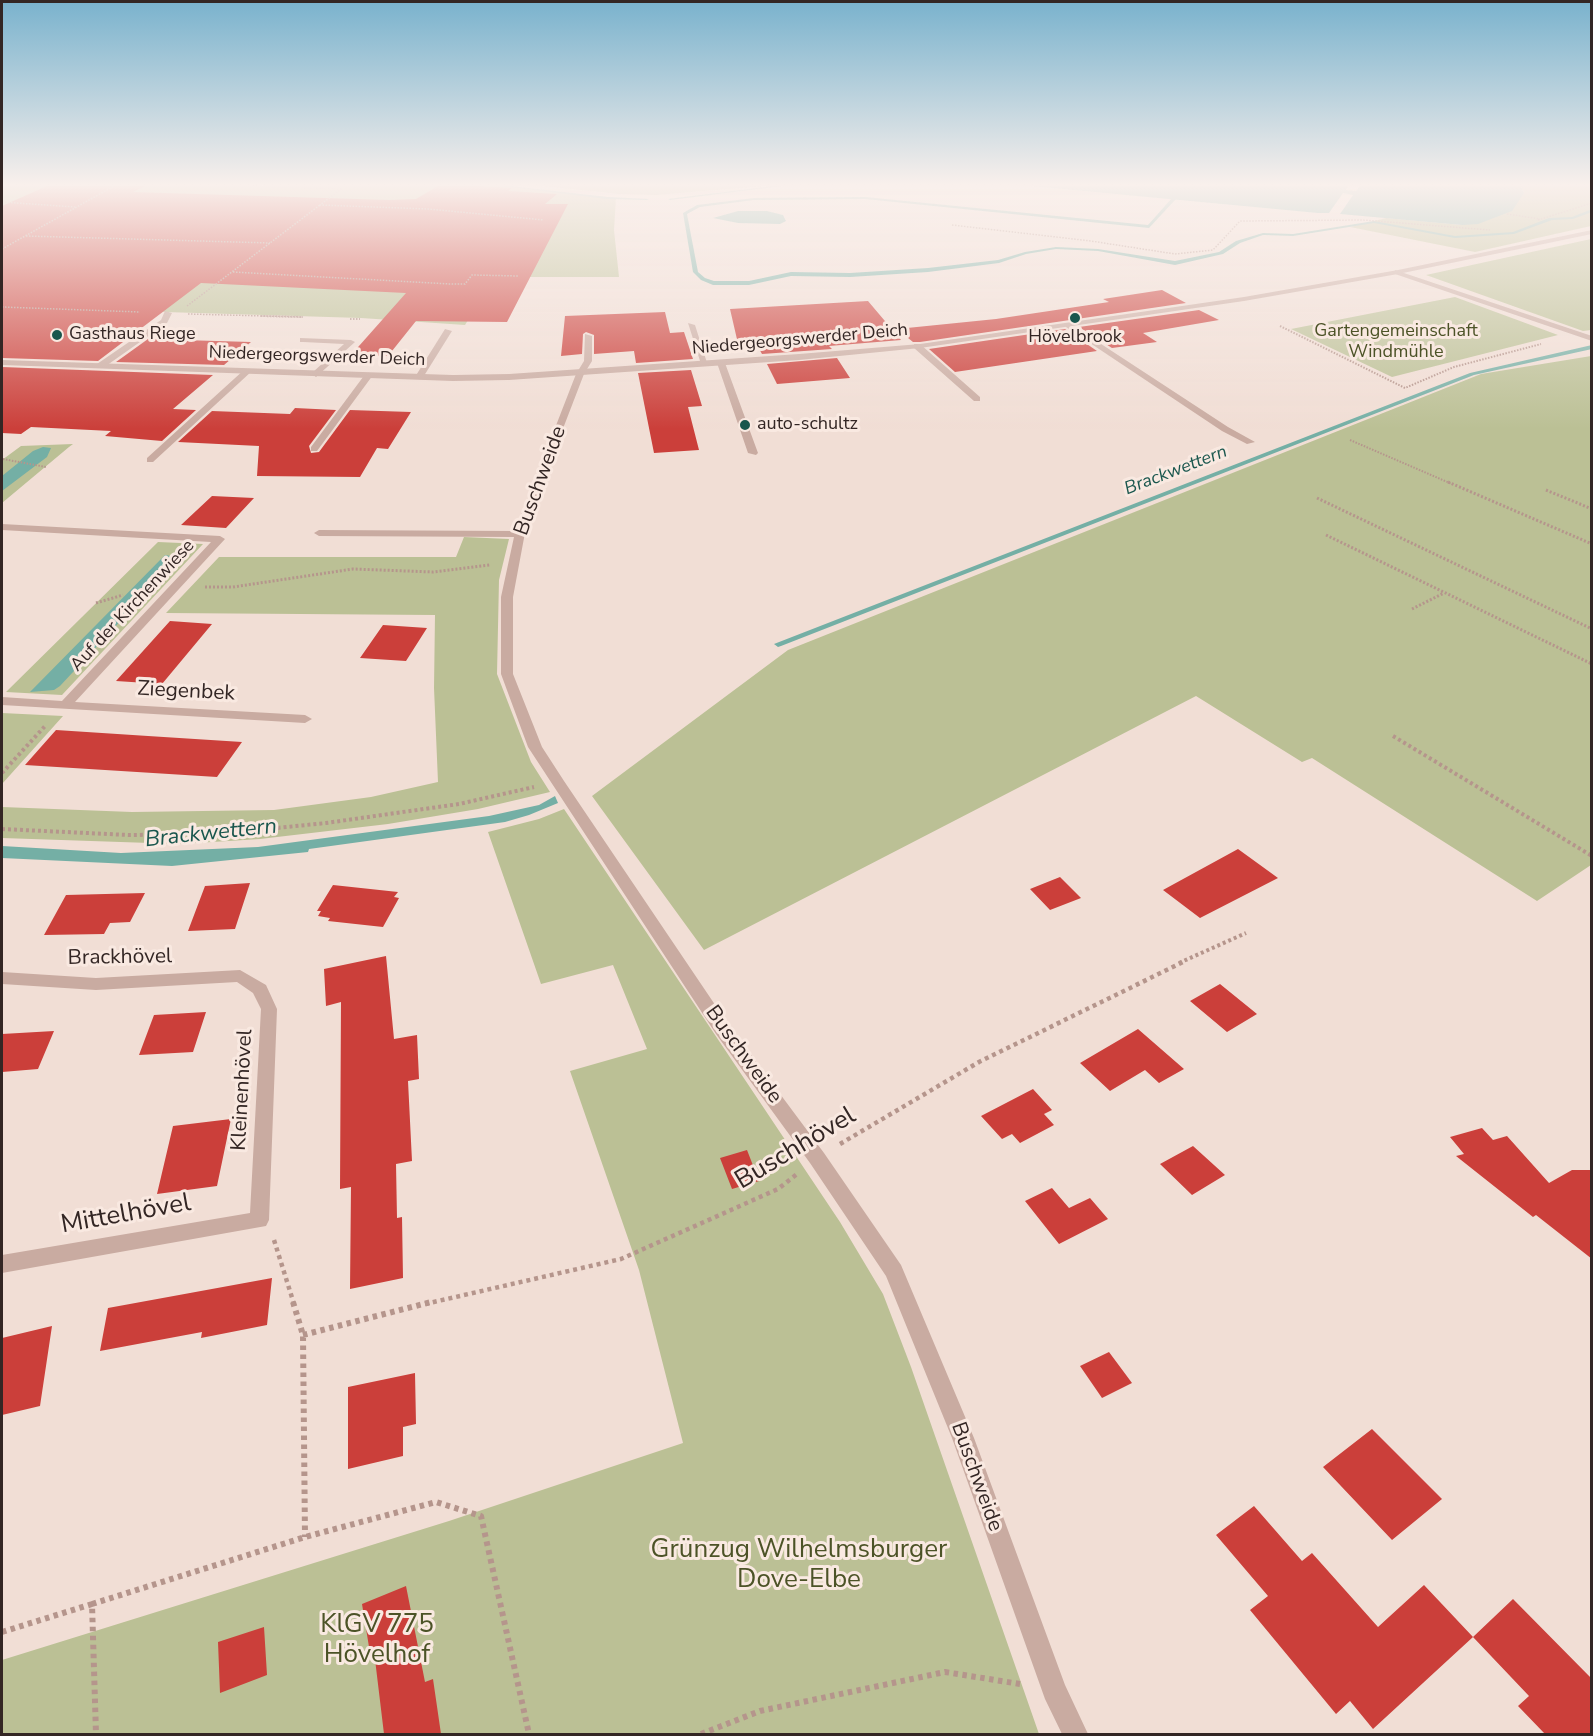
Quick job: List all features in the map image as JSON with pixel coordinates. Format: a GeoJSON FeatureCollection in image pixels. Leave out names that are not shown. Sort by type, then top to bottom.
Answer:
{"type":"FeatureCollection","features":[{"type":"Feature","properties":{"kind":"street","name":"Niedergeorgswerder Deich"},"geometry":{"type":"LineString","coordinates":[[2,363],[418,376],[509,377],[580,374],[917,346],[1244,299],[1422,267]]}},
{"type":"Feature","properties":{"kind":"street"},"geometry":{"type":"LineString","coordinates":[[1398,272],[1592,339]]}},
{"type":"Feature","properties":{"kind":"street"},"geometry":{"type":"LineString","coordinates":[[99,366],[164,321],[168,313]]}},
{"type":"Feature","properties":{"kind":"street"},"geometry":{"type":"LineString","coordinates":[[691,325],[705,364]]}},
{"type":"Feature","properties":{"kind":"street"},"geometry":{"type":"LineString","coordinates":[[1069,325],[1225,429],[1250,442]]}},
{"type":"Feature","properties":{"kind":"street"},"geometry":{"type":"LineString","coordinates":[[418,376],[448,331]]}},
{"type":"Feature","properties":{"kind":"street","name":"Buschweide"},"geometry":{"type":"LineString","coordinates":[[588,336],[588,362],[580,374],[520,534],[507,597],[507,674],[535,747],[557,781],[722,1029],[818,1158],[894,1271],[963,1438],[1054,1690],[1075,1734]]}},
{"type":"Feature","properties":{"kind":"street"},"geometry":{"type":"LineString","coordinates":[[303,339],[351,342],[316,374]]}},
{"type":"Feature","properties":{"kind":"street"},"geometry":{"type":"LineString","coordinates":[[917,346],[977,399]]}},
{"type":"Feature","properties":{"kind":"street"},"geometry":{"type":"LineString","coordinates":[[721,363],[753,453]]}},
{"type":"Feature","properties":{"kind":"street"},"geometry":{"type":"LineString","coordinates":[[150,460],[248,371]]}},
{"type":"Feature","properties":{"kind":"street"},"geometry":{"type":"LineString","coordinates":[[314,449],[369,375]]}},
{"type":"Feature","properties":{"kind":"street","name":"Auf der Kirchenwiese"},"geometry":{"type":"LineString","coordinates":[[2,527],[220,539],[65,705]]}},
{"type":"Feature","properties":{"kind":"street"},"geometry":{"type":"LineString","coordinates":[[319,533],[520,534]]}},
{"type":"Feature","properties":{"kind":"street"},"geometry":{"type":"LineString","coordinates":[[2,701],[65,705]]}},
{"type":"Feature","properties":{"kind":"street","name":"Ziegenbek"},"geometry":{"type":"LineString","coordinates":[[65,705],[305,719]]}},
{"type":"Feature","properties":{"kind":"street","name":"Brackhövel"},"geometry":{"type":"LineString","coordinates":[[2,978],[96,984],[240,976]]}},
{"type":"Feature","properties":{"kind":"street","name":"Kleinenhövel"},"geometry":{"type":"LineString","coordinates":[[240,976],[260,989],[269,1009],[260,1220]]}},
{"type":"Feature","properties":{"kind":"street","name":"Mittelhövel"},"geometry":{"type":"LineString","coordinates":[[2,1264],[260,1220]]}},
{"type":"Feature","properties":{"kind":"path"},"geometry":{"type":"LineString","coordinates":[[178,313],[239,267]]}},
{"type":"Feature","properties":{"kind":"path"},"geometry":{"type":"LineString","coordinates":[[232,272],[450,284],[465,284],[472,275],[519,276]]}},
{"type":"Feature","properties":{"kind":"path"},"geometry":{"type":"LineString","coordinates":[[2,307],[303,318]]}},
{"type":"Feature","properties":{"kind":"path"},"geometry":{"type":"LineString","coordinates":[[349,319],[360,319]]}},
{"type":"Feature","properties":{"kind":"path"},"geometry":{"type":"LineString","coordinates":[[1280,326],[1405,388],[1454,367],[1497,354],[1580,336]]}},
{"type":"Feature","properties":{"kind":"path"},"geometry":{"type":"LineString","coordinates":[[1350,440],[1592,544]]}},
{"type":"Feature","properties":{"kind":"path"},"geometry":{"type":"LineString","coordinates":[[3,459],[46,467]]}},
{"type":"Feature","properties":{"kind":"path"},"geometry":{"type":"LineString","coordinates":[[1545,489],[1592,509]]}},
{"type":"Feature","properties":{"kind":"path"},"geometry":{"type":"LineString","coordinates":[[1317,498],[1592,629]]}},
{"type":"Feature","properties":{"kind":"path"},"geometry":{"type":"LineString","coordinates":[[1326,535],[1592,664]]}},
{"type":"Feature","properties":{"kind":"path"},"geometry":{"type":"LineString","coordinates":[[1584,540],[1592,536]]}},
{"type":"Feature","properties":{"kind":"path"},"geometry":{"type":"LineString","coordinates":[[177,585],[233,586],[353,569],[433,572],[514,562]]}},
{"type":"Feature","properties":{"kind":"path"},"geometry":{"type":"LineString","coordinates":[[1412,609],[1445,592]]}},
{"type":"Feature","properties":{"kind":"path"},"geometry":{"type":"LineString","coordinates":[[96,603],[123,595]]}},
{"type":"Feature","properties":{"kind":"path"},"geometry":{"type":"LineString","coordinates":[[2,773],[65,705]]}},
{"type":"Feature","properties":{"kind":"path"},"geometry":{"type":"LineString","coordinates":[[1394,736],[1592,856]]}},
{"type":"Feature","properties":{"kind":"path"},"geometry":{"type":"LineString","coordinates":[[2,829],[129,836],[217,834],[326,823],[459,804],[557,781]]}},
{"type":"Feature","properties":{"kind":"path","name":"Buschhövel"},"geometry":{"type":"LineString","coordinates":[[303,1335],[452,1297],[621,1259],[778,1189],[818,1158],[979,1062],[1154,975],[1246,933]]}},
{"type":"Feature","properties":{"kind":"path"},"geometry":{"type":"LineString","coordinates":[[260,1220],[276,1243],[303,1335],[305,1537]]}},
{"type":"Feature","properties":{"kind":"path"},"geometry":{"type":"LineString","coordinates":[[2,1632],[305,1537],[436,1502],[481,1516],[529,1734]]}},
{"type":"Feature","properties":{"kind":"path"},"geometry":{"type":"LineString","coordinates":[[92,1604],[96,1734]]}},
{"type":"Feature","properties":{"kind":"path"},"geometry":{"type":"LineString","coordinates":[[701,1734],[760,1711],[945,1672],[1054,1690]]}},
{"type":"Feature","properties":{"kind":"green space"},"geometry":{"type":"Polygon","coordinates":[[[2,267],[618,267],[619,277],[495,277],[465,325],[361,318],[2,307],[2,267]]]}},
{"type":"Feature","properties":{"kind":"green space"},"geometry":{"type":"Polygon","coordinates":[[[1463,267],[1591,267],[1591,330],[1583,331],[1426,275],[1463,267]]]}},
{"type":"Feature","properties":{"kind":"green space","name":"Gartengemeinschaft Windmühle"},"geometry":{"type":"Polygon","coordinates":[[[1455,297],[1558,335],[1392,377],[1291,329],[1455,297]]]}},
{"type":"Feature","properties":{"kind":"green space"},"geometry":{"type":"Polygon","coordinates":[[[1591,356],[1591,865],[1537,901],[1312,758],[1302,762],[1196,696],[704,950],[592,796],[788,650],[1481,374],[1591,356]]]}},
{"type":"Feature","properties":{"kind":"green space"},"geometry":{"type":"Polygon","coordinates":[[[73,444],[2,503],[2,460],[21,446],[73,444]]]}},
{"type":"Feature","properties":{"kind":"green space"},"geometry":{"type":"Polygon","coordinates":[[[464,537],[509,539],[499,580],[497,674],[531,762],[550,792],[478,809],[388,824],[260,839],[180,844],[2,838],[2,807],[132,812],[274,810],[371,797],[438,782],[434,688],[435,615],[166,613],[219,557],[456,557],[464,537]]]}},
{"type":"Feature","properties":{"kind":"green space"},"geometry":{"type":"Polygon","coordinates":[[[158,542],[203,544],[62,695],[6,692],[158,542]]]}},
{"type":"Feature","properties":{"kind":"green space"},"geometry":{"type":"Polygon","coordinates":[[[2,713],[63,716],[2,784],[2,713]]]}},
{"type":"Feature","properties":{"kind":"green space","name":"Grünzug Wilhelmsburger Dove-Elbe"},"geometry":{"type":"Polygon","coordinates":[[[564,809],[840,1222],[883,1294],[911,1367],[1039,1734],[2,1734],[2,1660],[449,1521],[683,1443],[639,1270],[570,1071],[647,1049],[613,965],[541,984],[488,832],[539,819],[564,809]]]}},
{"type":"Feature","properties":{"kind":"water"},"geometry":{"type":"Polygon","coordinates":[[[43,447],[51,448],[47,457],[2,491],[2,476],[33,451],[43,447]]]}},
{"type":"Feature","properties":{"kind":"water"},"geometry":{"type":"Polygon","coordinates":[[[165,555],[178,559],[60,686],[54,690],[30,692],[165,555]]]}},
{"type":"Feature","properties":{"kind":"water"},"geometry":{"type":"Polygon","coordinates":[[[555,796],[558,803],[505,822],[309,849],[308,852],[172,866],[2,858],[2,846],[121,853],[258,847],[489,816],[539,805],[555,796]]]}},
{"type":"Feature","properties":{"kind":"building"},"geometry":{"type":"Polygon","coordinates":[[[2,267],[535,267],[507,322],[416,321],[388,356],[351,355],[406,293],[201,283],[98,361],[2,358],[2,267]]]}},
{"type":"Feature","properties":{"kind":"building"},"geometry":{"type":"Polygon","coordinates":[[[1162,290],[1186,303],[920,342],[913,342],[897,329],[996,319],[1109,302],[1103,299],[1162,290]]]}},
{"type":"Feature","properties":{"kind":"building"},"geometry":{"type":"Polygon","coordinates":[[[868,301],[901,340],[829,346],[832,349],[762,354],[758,347],[739,348],[730,309],[868,301]]]}},
{"type":"Feature","properties":{"kind":"building"},"geometry":{"type":"Polygon","coordinates":[[[1199,310],[1219,320],[1143,333],[1157,342],[1112,348],[1079,327],[1199,310]]]}},
{"type":"Feature","properties":{"kind":"building"},"geometry":{"type":"Polygon","coordinates":[[[665,312],[670,333],[684,332],[693,359],[636,363],[634,351],[594,354],[594,335],[586,332],[583,334],[582,354],[561,356],[565,316],[665,312]]]}},
{"type":"Feature","properties":{"kind":"building"},"geometry":{"type":"Polygon","coordinates":[[[1065,329],[1097,351],[955,372],[929,349],[1065,329]]]}},
{"type":"Feature","properties":{"kind":"building"},"geometry":{"type":"Polygon","coordinates":[[[148,339],[251,342],[224,365],[116,362],[148,339]]]}},
{"type":"Feature","properties":{"kind":"building"},"geometry":{"type":"Polygon","coordinates":[[[837,358],[850,378],[777,384],[767,364],[837,358]]]}},
{"type":"Feature","properties":{"kind":"building"},"geometry":{"type":"Polygon","coordinates":[[[2,367],[213,375],[173,409],[196,410],[162,441],[105,436],[111,431],[31,427],[21,434],[2,433],[2,367]]]}},
{"type":"Feature","properties":{"kind":"building"},"geometry":{"type":"Polygon","coordinates":[[[691,370],[702,406],[688,407],[699,450],[654,453],[638,373],[691,370]]]}},
{"type":"Feature","properties":{"kind":"building"},"geometry":{"type":"Polygon","coordinates":[[[295,408],[336,410],[309,446],[311,453],[319,452],[350,410],[411,412],[388,449],[377,448],[360,477],[257,476],[259,446],[178,442],[212,411],[290,414],[295,408]]]}},
{"type":"Feature","properties":{"kind":"building"},"geometry":{"type":"Polygon","coordinates":[[[212,496],[254,498],[226,528],[181,525],[212,496]]]}},
{"type":"Feature","properties":{"kind":"building"},"geometry":{"type":"Polygon","coordinates":[[[170,621],[212,624],[162,684],[116,681],[170,621]]]}},
{"type":"Feature","properties":{"kind":"building"},"geometry":{"type":"Polygon","coordinates":[[[383,625],[427,628],[406,661],[360,658],[383,625]]]}},
{"type":"Feature","properties":{"kind":"building"},"geometry":{"type":"Polygon","coordinates":[[[56,730],[242,742],[217,777],[25,765],[56,730]]]}},
{"type":"Feature","properties":{"kind":"building"},"geometry":{"type":"Polygon","coordinates":[[[1238,849],[1278,878],[1200,918],[1163,890],[1238,849]]]}},
{"type":"Feature","properties":{"kind":"building"},"geometry":{"type":"Polygon","coordinates":[[[1060,877],[1081,898],[1050,910],[1030,889],[1060,877]]]}},
{"type":"Feature","properties":{"kind":"building"},"geometry":{"type":"Polygon","coordinates":[[[250,883],[235,929],[188,931],[205,886],[250,883]]]}},
{"type":"Feature","properties":{"kind":"building"},"geometry":{"type":"Polygon","coordinates":[[[333,885],[398,892],[394,897],[399,898],[383,927],[328,921],[330,918],[318,916],[321,911],[317,911],[333,885]]]}},
{"type":"Feature","properties":{"kind":"building"},"geometry":{"type":"Polygon","coordinates":[[[145,893],[130,922],[110,923],[104,934],[44,935],[66,895],[145,893]]]}},
{"type":"Feature","properties":{"kind":"building"},"geometry":{"type":"Polygon","coordinates":[[[386,956],[394,1039],[417,1035],[419,1079],[408,1081],[412,1161],[396,1164],[397,1218],[402,1217],[403,1278],[350,1289],[351,1187],[340,1189],[341,1002],[326,1006],[324,969],[386,956]]]}},
{"type":"Feature","properties":{"kind":"building"},"geometry":{"type":"Polygon","coordinates":[[[1220,984],[1257,1014],[1227,1032],[1190,1001],[1220,984]]]}},
{"type":"Feature","properties":{"kind":"building"},"geometry":{"type":"Polygon","coordinates":[[[206,1012],[193,1052],[139,1055],[154,1015],[206,1012]]]}},
{"type":"Feature","properties":{"kind":"building"},"geometry":{"type":"Polygon","coordinates":[[[1138,1029],[1184,1069],[1159,1083],[1145,1070],[1110,1091],[1080,1063],[1138,1029]]]}},
{"type":"Feature","properties":{"kind":"building"},"geometry":{"type":"Polygon","coordinates":[[[54,1031],[38,1069],[2,1072],[2,1034],[54,1031]]]}},
{"type":"Feature","properties":{"kind":"building"},"geometry":{"type":"Polygon","coordinates":[[[1033,1089],[1052,1110],[1044,1114],[1054,1125],[1020,1143],[1012,1134],[1002,1139],[981,1116],[1033,1089]]]}},
{"type":"Feature","properties":{"kind":"building"},"geometry":{"type":"Polygon","coordinates":[[[231,1119],[217,1186],[157,1194],[173,1126],[231,1119]]]}},
{"type":"Feature","properties":{"kind":"building"},"geometry":{"type":"Polygon","coordinates":[[[1482,1128],[1493,1140],[1507,1136],[1549,1183],[1572,1170],[1592,1170],[1592,1259],[1536,1215],[1533,1217],[1456,1156],[1464,1154],[1450,1137],[1482,1128]]]}},
{"type":"Feature","properties":{"kind":"building"},"geometry":{"type":"Polygon","coordinates":[[[1193,1146],[1225,1175],[1192,1195],[1160,1164],[1193,1146]]]}},
{"type":"Feature","properties":{"kind":"building"},"geometry":{"type":"Polygon","coordinates":[[[747,1150],[759,1181],[732,1189],[720,1158],[747,1150]]]}},
{"type":"Feature","properties":{"kind":"building"},"geometry":{"type":"Polygon","coordinates":[[[1052,1188],[1069,1208],[1090,1198],[1108,1219],[1059,1244],[1025,1201],[1052,1188]]]}},
{"type":"Feature","properties":{"kind":"building"},"geometry":{"type":"Polygon","coordinates":[[[272,1278],[267,1325],[201,1338],[202,1332],[100,1351],[108,1308],[272,1278]]]}},
{"type":"Feature","properties":{"kind":"building"},"geometry":{"type":"Polygon","coordinates":[[[52,1326],[40,1406],[2,1415],[2,1338],[52,1326]]]}},
{"type":"Feature","properties":{"kind":"building"},"geometry":{"type":"Polygon","coordinates":[[[1109,1352],[1132,1383],[1102,1398],[1080,1366],[1109,1352]]]}},
{"type":"Feature","properties":{"kind":"building"},"geometry":{"type":"Polygon","coordinates":[[[415,1373],[416,1424],[403,1427],[403,1456],[348,1469],[348,1387],[415,1373]]]}},
{"type":"Feature","properties":{"kind":"building"},"geometry":{"type":"Polygon","coordinates":[[[1372,1429],[1442,1499],[1392,1540],[1323,1467],[1372,1429]]]}},
{"type":"Feature","properties":{"kind":"building"},"geometry":{"type":"Polygon","coordinates":[[[1254,1506],[1302,1561],[1312,1553],[1378,1627],[1424,1585],[1473,1637],[1373,1729],[1350,1701],[1336,1714],[1250,1610],[1268,1596],[1216,1535],[1254,1506]]]}},
{"type":"Feature","properties":{"kind":"building"},"geometry":{"type":"Polygon","coordinates":[[[406,1586],[425,1682],[433,1679],[441,1734],[384,1734],[374,1651],[370,1653],[362,1604],[406,1586]]]}},
{"type":"Feature","properties":{"kind":"building"},"geometry":{"type":"Polygon","coordinates":[[[1513,1599],[1592,1679],[1592,1734],[1545,1734],[1518,1706],[1529,1696],[1473,1637],[1513,1599]]]}},
{"type":"Feature","properties":{"kind":"building"},"geometry":{"type":"Polygon","coordinates":[[[264,1627],[267,1675],[220,1693],[218,1642],[264,1627]]]}},
{"type":"Feature","properties":{"kind":"waterway"},"geometry":{"type":"LineString","coordinates":[[695,267],[696,272],[703,279],[713,283],[729,284],[749,283],[791,274],[850,275],[952,267]]}},
{"type":"Feature","properties":{"kind":"waterway","name":"Brackwettern"},"geometry":{"type":"LineString","coordinates":[[778,644],[1472,374],[1592,347]]}},
{"type":"Feature","properties":{"kind":"place","name":"Hövelbrook"},"geometry":{"type":"Point","coordinates":[1075,318]}},
{"type":"Feature","properties":{"kind":"place","name":"Gasthaus Riege"},"geometry":{"type":"Point","coordinates":[57,335]}},
{"type":"Feature","properties":{"kind":"place","name":"auto-schultz"},"geometry":{"type":"Point","coordinates":[745,425]}},
{"type":"Feature","properties":{"kind":"park label","name":"KlGV 775 Hövelhof"},"geometry":{"type":"Point","coordinates":[377,1641]}}]}
